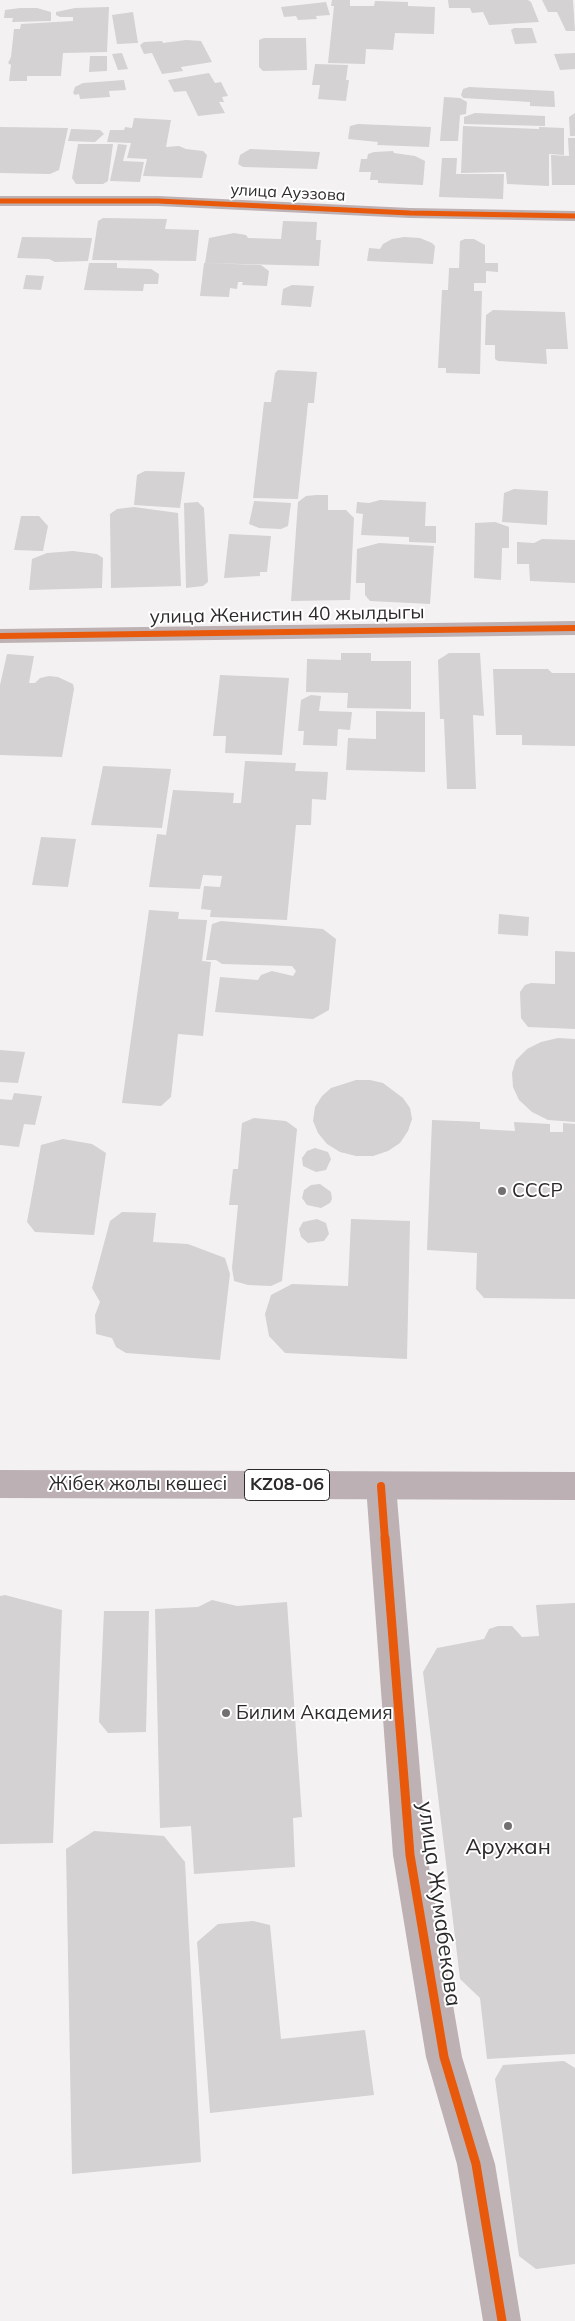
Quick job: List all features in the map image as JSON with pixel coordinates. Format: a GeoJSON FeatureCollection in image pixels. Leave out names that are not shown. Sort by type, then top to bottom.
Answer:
{"type":"FeatureCollection","features":[{"type":"Feature","properties":{"kind":"highway","name":"Жібек жолы көшесі"},"geometry":{"type":"LineString","coordinates":[[0,1484],[575,1486]]}},
{"type":"Feature","properties":{"kind":"street","name":"улица Ауэзова"},"geometry":{"type":"LineString","coordinates":[[0,201],[158,201],[410,213],[575,216]]}},
{"type":"Feature","properties":{"kind":"street","name":"улица Женистин 40 жылдыгы"},"geometry":{"type":"LineString","coordinates":[[0,636],[575,628]]}},
{"type":"Feature","properties":{"kind":"street","name":"улица Жумабекова"},"geometry":{"type":"LineString","coordinates":[[381,1486],[410,1855],[444,2057],[476,2164],[502,2321]]}},
{"type":"Feature","properties":{"kind":"building"},"geometry":{"type":"Polygon","coordinates":[[[332,0],[350,0],[350,6],[374,6],[375,1],[408,2],[408,6],[435,7],[434,34],[395,33],[393,50],[366,49],[365,64],[328,63],[334,6],[331,6],[332,0]]]}},
{"type":"Feature","properties":{"kind":"building"},"geometry":{"type":"Polygon","coordinates":[[[448,0],[528,0],[531,2],[539,22],[489,25],[483,12],[472,13],[470,8],[449,8],[448,0]]]}},
{"type":"Feature","properties":{"kind":"building"},"geometry":{"type":"Polygon","coordinates":[[[542,0],[573,0],[575,31],[566,31],[557,12],[548,12],[542,0]]]}},
{"type":"Feature","properties":{"kind":"building"},"geometry":{"type":"Polygon","coordinates":[[[326,2],[330,15],[316,16],[317,19],[298,20],[296,16],[284,17],[281,7],[326,2]]]}},
{"type":"Feature","properties":{"kind":"building"},"geometry":{"type":"Polygon","coordinates":[[[109,7],[107,52],[63,53],[61,76],[27,76],[27,81],[9,81],[11,65],[8,63],[11,57],[14,29],[20,29],[21,24],[73,21],[73,17],[60,17],[56,15],[56,12],[75,8],[109,7]]]}},
{"type":"Feature","properties":{"kind":"building"},"geometry":{"type":"Polygon","coordinates":[[[37,8],[51,12],[51,21],[12,22],[13,18],[4,18],[5,10],[37,8]]]}},
{"type":"Feature","properties":{"kind":"building"},"geometry":{"type":"Polygon","coordinates":[[[133,12],[138,43],[117,44],[112,15],[133,12]]]}},
{"type":"Feature","properties":{"kind":"building"},"geometry":{"type":"Polygon","coordinates":[[[514,28],[532,28],[537,43],[515,44],[511,30],[514,28]]]}},
{"type":"Feature","properties":{"kind":"building"},"geometry":{"type":"Polygon","coordinates":[[[264,38],[306,38],[307,70],[263,71],[259,67],[259,40],[264,38]]]}},
{"type":"Feature","properties":{"kind":"building"},"geometry":{"type":"Polygon","coordinates":[[[186,40],[201,41],[212,62],[181,67],[183,71],[162,74],[152,53],[144,54],[140,45],[144,42],[162,41],[163,43],[186,40]]]}},
{"type":"Feature","properties":{"kind":"building"},"geometry":{"type":"Polygon","coordinates":[[[122,53],[128,69],[118,70],[112,54],[122,53]]]}},
{"type":"Feature","properties":{"kind":"building"},"geometry":{"type":"Polygon","coordinates":[[[575,53],[575,69],[560,70],[554,54],[575,53]]]}},
{"type":"Feature","properties":{"kind":"building"},"geometry":{"type":"Polygon","coordinates":[[[90,56],[107,56],[107,71],[89,72],[90,56]]]}},
{"type":"Feature","properties":{"kind":"building"},"geometry":{"type":"Polygon","coordinates":[[[315,64],[348,65],[346,80],[349,80],[346,101],[318,99],[320,85],[312,85],[315,64]]]}},
{"type":"Feature","properties":{"kind":"building"},"geometry":{"type":"Polygon","coordinates":[[[209,73],[215,83],[221,82],[228,96],[222,97],[224,102],[219,102],[225,113],[198,116],[186,91],[174,92],[168,80],[209,73]]]}},
{"type":"Feature","properties":{"kind":"building"},"geometry":{"type":"Polygon","coordinates":[[[124,80],[126,90],[109,91],[110,97],[80,99],[79,94],[75,95],[73,93],[75,87],[83,83],[124,80]]]}},
{"type":"Feature","properties":{"kind":"building"},"geometry":{"type":"Polygon","coordinates":[[[469,87],[554,91],[555,107],[530,106],[530,102],[463,98],[461,95],[463,89],[469,87]]]}},
{"type":"Feature","properties":{"kind":"building"},"geometry":{"type":"Polygon","coordinates":[[[444,97],[460,98],[467,102],[466,114],[460,115],[458,141],[440,141],[444,97]]]}},
{"type":"Feature","properties":{"kind":"building"},"geometry":{"type":"Polygon","coordinates":[[[475,113],[545,116],[545,126],[464,124],[464,117],[475,113]]]}},
{"type":"Feature","properties":{"kind":"building"},"geometry":{"type":"Polygon","coordinates":[[[575,113],[575,136],[570,136],[569,117],[575,113]]]}},
{"type":"Feature","properties":{"kind":"building"},"geometry":{"type":"Polygon","coordinates":[[[134,118],[171,120],[166,147],[179,146],[186,149],[203,151],[207,155],[202,178],[143,176],[147,159],[127,158],[131,143],[107,142],[110,130],[124,130],[125,127],[132,128],[134,118]]]}},
{"type":"Feature","properties":{"kind":"building"},"geometry":{"type":"Polygon","coordinates":[[[358,124],[431,127],[429,147],[377,145],[378,142],[348,139],[350,126],[358,124]]]}},
{"type":"Feature","properties":{"kind":"building"},"geometry":{"type":"Polygon","coordinates":[[[463,126],[564,128],[564,155],[549,154],[549,186],[507,184],[506,172],[461,173],[463,126]]]}},
{"type":"Feature","properties":{"kind":"building"},"geometry":{"type":"Polygon","coordinates":[[[0,127],[68,128],[59,170],[50,174],[0,173],[0,127]]]}},
{"type":"Feature","properties":{"kind":"building"},"geometry":{"type":"Polygon","coordinates":[[[71,129],[100,130],[104,134],[95,142],[68,141],[71,129]]]}},
{"type":"Feature","properties":{"kind":"building"},"geometry":{"type":"Polygon","coordinates":[[[568,138],[575,138],[575,185],[552,185],[551,155],[569,156],[568,138]]]}},
{"type":"Feature","properties":{"kind":"building"},"geometry":{"type":"Polygon","coordinates":[[[78,144],[113,144],[108,181],[103,184],[76,184],[72,178],[78,144]]]}},
{"type":"Feature","properties":{"kind":"building"},"geometry":{"type":"Polygon","coordinates":[[[118,144],[127,145],[123,161],[144,162],[140,182],[110,181],[118,144]]]}},
{"type":"Feature","properties":{"kind":"building"},"geometry":{"type":"Polygon","coordinates":[[[250,149],[320,152],[317,169],[243,167],[238,164],[240,155],[250,149]]]}},
{"type":"Feature","properties":{"kind":"building"},"geometry":{"type":"Polygon","coordinates":[[[393,151],[394,153],[415,156],[425,161],[423,185],[378,183],[378,180],[370,180],[371,172],[359,172],[361,159],[367,159],[368,154],[393,151]]]}},
{"type":"Feature","properties":{"kind":"building"},"geometry":{"type":"Polygon","coordinates":[[[442,158],[457,158],[456,174],[504,174],[503,199],[439,197],[442,158]]]}},
{"type":"Feature","properties":{"kind":"building"},"geometry":{"type":"Polygon","coordinates":[[[103,218],[167,219],[165,229],[199,230],[196,261],[92,260],[98,221],[103,218]]]}},
{"type":"Feature","properties":{"kind":"building"},"geometry":{"type":"Polygon","coordinates":[[[283,221],[317,222],[316,240],[321,240],[319,266],[205,263],[209,238],[234,233],[246,235],[248,238],[281,239],[283,221]]]}},
{"type":"Feature","properties":{"kind":"building"},"geometry":{"type":"Polygon","coordinates":[[[22,237],[92,238],[88,261],[55,262],[49,259],[17,258],[22,237]]]}},
{"type":"Feature","properties":{"kind":"building"},"geometry":{"type":"Polygon","coordinates":[[[404,237],[420,238],[432,243],[435,246],[433,264],[367,261],[369,248],[380,249],[383,244],[392,239],[404,237]]]}},
{"type":"Feature","properties":{"kind":"building"},"geometry":{"type":"Polygon","coordinates":[[[474,239],[485,245],[485,263],[498,263],[498,272],[486,271],[486,283],[474,283],[474,291],[482,291],[480,374],[446,373],[446,368],[438,368],[442,290],[448,290],[449,268],[459,268],[460,241],[474,239]]]}},
{"type":"Feature","properties":{"kind":"building"},"geometry":{"type":"Polygon","coordinates":[[[89,263],[117,263],[117,268],[151,269],[159,274],[158,284],[144,284],[143,291],[84,290],[89,263]]]}},
{"type":"Feature","properties":{"kind":"building"},"geometry":{"type":"Polygon","coordinates":[[[204,263],[261,265],[269,271],[267,286],[242,285],[243,282],[238,282],[237,289],[230,288],[229,297],[200,296],[204,263]]]}},
{"type":"Feature","properties":{"kind":"building"},"geometry":{"type":"Polygon","coordinates":[[[26,275],[44,276],[41,290],[23,289],[26,275]]]}},
{"type":"Feature","properties":{"kind":"building"},"geometry":{"type":"Polygon","coordinates":[[[292,285],[314,286],[311,307],[281,305],[283,289],[292,285]]]}},
{"type":"Feature","properties":{"kind":"building"},"geometry":{"type":"Polygon","coordinates":[[[493,310],[565,312],[568,349],[546,349],[547,364],[498,361],[495,359],[495,345],[485,345],[486,315],[493,310]]]}},
{"type":"Feature","properties":{"kind":"building"},"geometry":{"type":"Polygon","coordinates":[[[278,370],[317,372],[314,403],[308,403],[298,499],[253,498],[264,402],[271,402],[275,373],[278,370]]]}},
{"type":"Feature","properties":{"kind":"building"},"geometry":{"type":"Polygon","coordinates":[[[145,471],[185,472],[180,508],[134,505],[137,475],[145,471]]]}},
{"type":"Feature","properties":{"kind":"building"},"geometry":{"type":"Polygon","coordinates":[[[514,489],[548,491],[547,525],[502,522],[504,493],[514,489]]]}},
{"type":"Feature","properties":{"kind":"building"},"geometry":{"type":"Polygon","coordinates":[[[328,495],[328,510],[346,510],[354,518],[350,600],[291,601],[298,502],[306,496],[328,495]]]}},
{"type":"Feature","properties":{"kind":"building"},"geometry":{"type":"Polygon","coordinates":[[[380,500],[426,502],[425,526],[436,526],[436,543],[409,542],[409,537],[361,535],[363,514],[356,513],[357,502],[369,503],[380,500]]]}},
{"type":"Feature","properties":{"kind":"building"},"geometry":{"type":"Polygon","coordinates":[[[254,501],[291,503],[288,526],[281,529],[259,528],[249,524],[254,501]]]}},
{"type":"Feature","properties":{"kind":"building"},"geometry":{"type":"Polygon","coordinates":[[[198,502],[204,508],[208,582],[203,586],[186,588],[184,503],[198,502]]]}},
{"type":"Feature","properties":{"kind":"building"},"geometry":{"type":"Polygon","coordinates":[[[134,507],[178,513],[181,586],[111,588],[110,514],[117,509],[134,507]]]}},
{"type":"Feature","properties":{"kind":"building"},"geometry":{"type":"Polygon","coordinates":[[[21,516],[39,516],[48,526],[43,551],[14,550],[21,516]]]}},
{"type":"Feature","properties":{"kind":"building"},"geometry":{"type":"Polygon","coordinates":[[[495,522],[509,527],[509,548],[502,548],[501,580],[474,578],[475,523],[495,522]]]}},
{"type":"Feature","properties":{"kind":"building"},"geometry":{"type":"Polygon","coordinates":[[[229,534],[271,536],[267,572],[260,572],[260,576],[224,578],[229,534]]]}},
{"type":"Feature","properties":{"kind":"building"},"geometry":{"type":"Polygon","coordinates":[[[542,539],[575,540],[575,583],[530,581],[529,564],[517,564],[517,542],[534,543],[542,539]]]}},
{"type":"Feature","properties":{"kind":"building"},"geometry":{"type":"Polygon","coordinates":[[[379,543],[434,546],[430,604],[370,601],[365,595],[365,583],[356,583],[357,549],[379,543]]]}},
{"type":"Feature","properties":{"kind":"building"},"geometry":{"type":"Polygon","coordinates":[[[73,551],[97,554],[103,558],[102,588],[29,590],[32,559],[47,553],[73,551]]]}},
{"type":"Feature","properties":{"kind":"building"},"geometry":{"type":"Polygon","coordinates":[[[341,653],[371,653],[371,661],[411,661],[411,709],[347,708],[348,693],[306,692],[307,659],[341,660],[341,653]]]}},
{"type":"Feature","properties":{"kind":"building"},"geometry":{"type":"Polygon","coordinates":[[[449,653],[480,653],[484,716],[473,715],[476,789],[447,789],[444,719],[440,719],[438,660],[449,653]]]}},
{"type":"Feature","properties":{"kind":"building"},"geometry":{"type":"Polygon","coordinates":[[[7,654],[34,656],[29,683],[35,683],[40,678],[49,676],[58,677],[73,684],[74,689],[62,757],[0,755],[0,685],[7,654]]]}},
{"type":"Feature","properties":{"kind":"building"},"geometry":{"type":"Polygon","coordinates":[[[493,669],[548,669],[552,673],[575,673],[575,746],[522,745],[522,735],[496,735],[493,669]]]}},
{"type":"Feature","properties":{"kind":"building"},"geometry":{"type":"Polygon","coordinates":[[[220,675],[289,678],[282,755],[225,753],[226,736],[213,736],[220,675]]]}},
{"type":"Feature","properties":{"kind":"building"},"geometry":{"type":"Polygon","coordinates":[[[311,695],[321,696],[319,711],[352,712],[350,730],[338,729],[337,746],[303,745],[304,731],[298,731],[301,700],[311,695]]]}},
{"type":"Feature","properties":{"kind":"building"},"geometry":{"type":"Polygon","coordinates":[[[376,711],[425,712],[425,772],[346,770],[348,738],[376,739],[376,711]]]}},
{"type":"Feature","properties":{"kind":"building"},"geometry":{"type":"Polygon","coordinates":[[[245,761],[296,763],[295,771],[328,772],[326,800],[312,799],[311,825],[296,825],[287,920],[210,917],[211,910],[201,909],[204,886],[220,887],[222,876],[203,875],[200,889],[149,887],[157,834],[166,835],[173,790],[234,793],[233,803],[241,803],[245,761]]]}},
{"type":"Feature","properties":{"kind":"building"},"geometry":{"type":"Polygon","coordinates":[[[103,766],[171,769],[162,828],[91,825],[103,766]]]}},
{"type":"Feature","properties":{"kind":"building"},"geometry":{"type":"Polygon","coordinates":[[[41,837],[76,839],[68,887],[32,885],[41,837]]]}},
{"type":"Feature","properties":{"kind":"building"},"geometry":{"type":"Polygon","coordinates":[[[149,910],[179,912],[178,919],[207,920],[202,961],[211,962],[203,1036],[178,1034],[171,1097],[161,1106],[122,1103],[149,910]]]}},
{"type":"Feature","properties":{"kind":"building"},"geometry":{"type":"Polygon","coordinates":[[[499,914],[529,917],[528,936],[498,934],[499,914]]]}},
{"type":"Feature","properties":{"kind":"building"},"geometry":{"type":"Polygon","coordinates":[[[221,921],[323,929],[336,939],[329,1010],[313,1019],[215,1012],[220,977],[258,980],[261,975],[272,971],[293,976],[296,971],[292,966],[222,964],[216,960],[206,960],[212,924],[221,921]]]}},
{"type":"Feature","properties":{"kind":"building"},"geometry":{"type":"Polygon","coordinates":[[[555,951],[575,952],[575,1029],[528,1027],[521,1018],[520,992],[525,985],[531,983],[555,984],[555,951]]]}},
{"type":"Feature","properties":{"kind":"building"},"geometry":{"type":"Polygon","coordinates":[[[558,1038],[575,1039],[575,1122],[548,1120],[532,1112],[519,1100],[513,1087],[512,1073],[516,1060],[527,1049],[541,1042],[558,1038]]]}},
{"type":"Feature","properties":{"kind":"building"},"geometry":{"type":"Polygon","coordinates":[[[0,1050],[25,1052],[18,1083],[0,1082],[0,1050]]]}},
{"type":"Feature","properties":{"kind":"building"},"geometry":{"type":"Polygon","coordinates":[[[356,1080],[370,1080],[383,1083],[403,1098],[410,1108],[412,1119],[408,1131],[400,1143],[388,1151],[373,1156],[356,1156],[340,1152],[327,1144],[318,1133],[313,1121],[315,1107],[322,1096],[331,1088],[356,1080]]]}},
{"type":"Feature","properties":{"kind":"building"},"geometry":{"type":"Polygon","coordinates":[[[14,1093],[42,1096],[35,1125],[24,1124],[19,1147],[0,1145],[0,1099],[12,1100],[14,1093]]]}},
{"type":"Feature","properties":{"kind":"building"},"geometry":{"type":"Polygon","coordinates":[[[254,1118],[286,1121],[297,1129],[282,1281],[271,1286],[248,1285],[234,1281],[232,1268],[238,1205],[229,1205],[233,1169],[238,1169],[242,1123],[254,1118]]]}},
{"type":"Feature","properties":{"kind":"building","name":"СССР"},"geometry":{"type":"Polygon","coordinates":[[[432,1120],[480,1122],[480,1129],[515,1131],[514,1122],[550,1124],[550,1132],[563,1132],[563,1123],[575,1124],[575,1299],[484,1298],[476,1289],[477,1253],[427,1250],[432,1120]]]}},
{"type":"Feature","properties":{"kind":"building"},"geometry":{"type":"Polygon","coordinates":[[[63,1139],[92,1144],[106,1153],[94,1235],[35,1232],[27,1222],[41,1145],[63,1139]]]}},
{"type":"Feature","properties":{"kind":"building"},"geometry":{"type":"Polygon","coordinates":[[[315,1148],[328,1152],[331,1159],[326,1170],[316,1172],[303,1166],[302,1158],[307,1151],[315,1148]]]}},
{"type":"Feature","properties":{"kind":"building"},"geometry":{"type":"Polygon","coordinates":[[[320,1184],[331,1192],[332,1199],[330,1203],[321,1208],[307,1205],[302,1198],[304,1190],[311,1185],[320,1184]]]}},
{"type":"Feature","properties":{"kind":"building"},"geometry":{"type":"Polygon","coordinates":[[[122,1212],[156,1213],[153,1242],[188,1244],[225,1258],[230,1274],[220,1360],[126,1353],[116,1347],[112,1338],[96,1334],[95,1315],[100,1302],[92,1288],[110,1221],[122,1212]]]}},
{"type":"Feature","properties":{"kind":"building"},"geometry":{"type":"Polygon","coordinates":[[[317,1219],[326,1223],[329,1234],[324,1241],[308,1243],[301,1237],[299,1229],[303,1222],[317,1219]]]}},
{"type":"Feature","properties":{"kind":"building"},"geometry":{"type":"Polygon","coordinates":[[[351,1219],[410,1221],[407,1359],[285,1353],[269,1336],[265,1314],[271,1295],[292,1284],[348,1286],[351,1219]]]}},
{"type":"Feature","properties":{"kind":"building"},"geometry":{"type":"Polygon","coordinates":[[[5,1595],[62,1610],[53,1843],[0,1844],[0,1596],[5,1595]]]}},
{"type":"Feature","properties":{"kind":"building","name":"Билим Академия"},"geometry":{"type":"Polygon","coordinates":[[[212,1600],[237,1606],[287,1602],[302,1817],[293,1818],[295,1867],[194,1874],[191,1826],[160,1828],[155,1609],[198,1607],[212,1600]]]}},
{"type":"Feature","properties":{"kind":"building","name":"Аружан"},"geometry":{"type":"Polygon","coordinates":[[[575,1603],[575,2054],[487,2059],[480,1998],[460,1979],[423,1672],[437,1648],[484,1639],[489,1629],[498,1626],[512,1626],[522,1637],[539,1636],[536,1605],[575,1603]]]}},
{"type":"Feature","properties":{"kind":"building"},"geometry":{"type":"Polygon","coordinates":[[[104,1611],[149,1611],[146,1732],[108,1733],[99,1722],[104,1611]]]}},
{"type":"Feature","properties":{"kind":"building"},"geometry":{"type":"Polygon","coordinates":[[[94,1831],[164,1836],[185,1862],[201,2162],[72,2174],[66,1849],[94,1831]]]}},
{"type":"Feature","properties":{"kind":"building"},"geometry":{"type":"Polygon","coordinates":[[[253,1921],[270,1925],[281,2039],[365,2030],[374,2095],[210,2113],[197,1942],[218,1924],[253,1921]]]}},
{"type":"Feature","properties":{"kind":"building"},"geometry":{"type":"Polygon","coordinates":[[[564,2061],[575,2068],[575,2264],[536,2269],[519,2256],[495,2079],[503,2065],[564,2061]]]}},
{"type":"Feature","properties":{"kind":"cycle path"},"geometry":{"type":"LineString","coordinates":[[0,201],[158,201],[410,213],[575,216]]}},
{"type":"Feature","properties":{"kind":"cycle path"},"geometry":{"type":"LineString","coordinates":[[0,636],[575,628]]}},
{"type":"Feature","properties":{"kind":"cycle path"},"geometry":{"type":"LineString","coordinates":[[381,1486],[410,1855],[444,2057],[476,2164],[502,2321]]}},
{"type":"Feature","properties":{"kind":"place","name":"СССР"},"geometry":{"type":"Point","coordinates":[502,1191]}},
{"type":"Feature","properties":{"kind":"place","name":"Билим Академия"},"geometry":{"type":"Point","coordinates":[226,1713]}},
{"type":"Feature","properties":{"kind":"place","name":"Аружан"},"geometry":{"type":"Point","coordinates":[508,1826]}}]}
